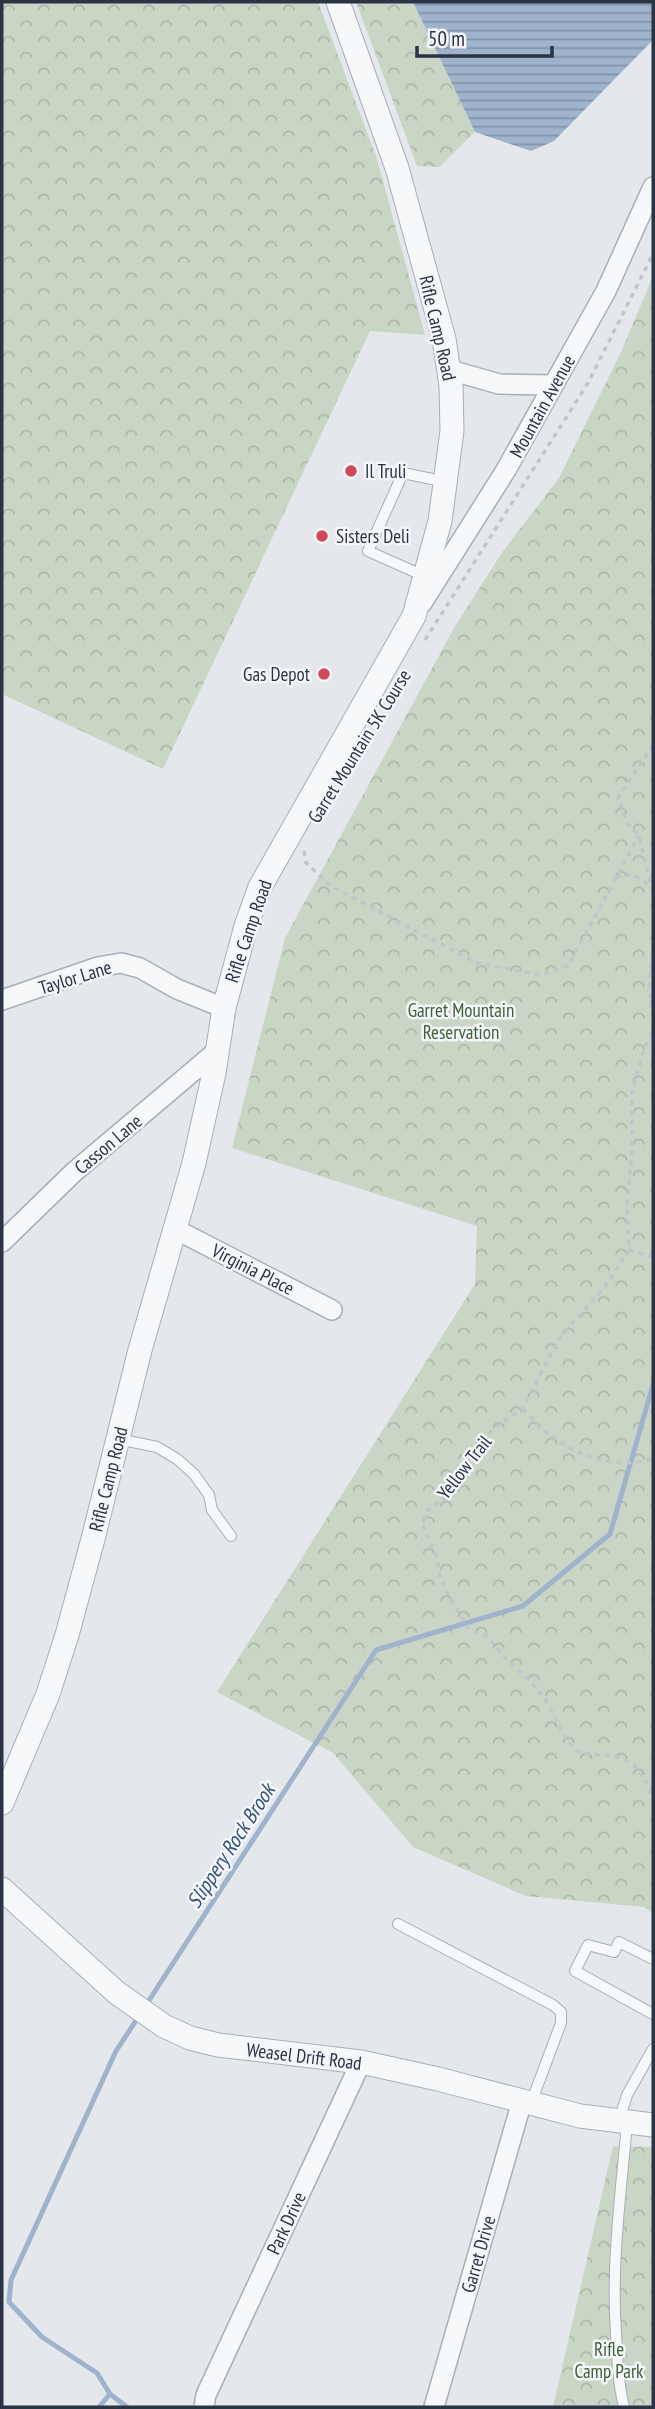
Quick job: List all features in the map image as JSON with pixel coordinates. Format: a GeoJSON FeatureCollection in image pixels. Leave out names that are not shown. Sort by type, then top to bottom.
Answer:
{"type":"FeatureCollection","features":[{"type":"Feature","properties":{"kind":"street","name":"Rifle Camp Road"},"geometry":{"type":"LineString","coordinates":[[2,1803],[48,1694],[67,1635],[140,1350],[194,1163],[218,1051],[224,1008],[246,926],[260,887],[414,615],[440,521],[452,431],[450,370],[444,339],[397,168],[338,2]]}},
{"type":"Feature","properties":{"kind":"street","name":"Mountain Avenue"},"geometry":{"type":"LineString","coordinates":[[414,615],[506,470],[606,291],[653,187]]}},
{"type":"Feature","properties":{"kind":"street"},"geometry":{"type":"LineString","coordinates":[[450,370],[499,384],[554,384]]}},
{"type":"Feature","properties":{"kind":"street","name":"Taylor Lane"},"geometry":{"type":"LineString","coordinates":[[2,1000],[97,967],[121,963],[139,968],[177,989],[224,1008]]}},
{"type":"Feature","properties":{"kind":"street","name":"Casson Lane"},"geometry":{"type":"LineString","coordinates":[[2,1242],[74,1172],[218,1051]]}},
{"type":"Feature","properties":{"kind":"street","name":"Virginia Place"},"geometry":{"type":"LineString","coordinates":[[175,1229],[332,1310]]}},
{"type":"Feature","properties":{"kind":"street","name":"Weasel Drift Road"},"geometry":{"type":"LineString","coordinates":[[2,1889],[117,1993],[164,2026],[190,2038],[218,2045],[360,2062],[580,2116],[653,2125]]}},
{"type":"Feature","properties":{"kind":"street","name":"Park Drive"},"geometry":{"type":"LineString","coordinates":[[204,2407],[211,2384],[360,2062]]}},
{"type":"Feature","properties":{"kind":"street","name":"Garret Drive"},"geometry":{"type":"LineString","coordinates":[[433,2407],[527,2102]]}},
{"type":"Feature","properties":{"kind":"lane"},"geometry":{"type":"LineString","coordinates":[[425,576],[368,551],[403,473],[447,482]]}},
{"type":"Feature","properties":{"kind":"lane"},"geometry":{"type":"LineString","coordinates":[[118,1439],[157,1447],[177,1459],[194,1474],[209,1495],[212,1510],[231,1536]]}},
{"type":"Feature","properties":{"kind":"lane"},"geometry":{"type":"LineString","coordinates":[[398,1924],[553,2005],[561,2012],[561,2023],[527,2102]]}},
{"type":"Feature","properties":{"kind":"lane"},"geometry":{"type":"LineString","coordinates":[[653,1959],[619,1942],[614,1952],[588,1945],[575,1972],[653,2014]]}},
{"type":"Feature","properties":{"kind":"lane"},"geometry":{"type":"LineString","coordinates":[[624,2407],[617,2368],[613,2305],[623,2122],[628,2095],[653,2049]]}},
{"type":"Feature","properties":{"kind":"path"},"geometry":{"type":"LineString","coordinates":[[424,642],[588,383],[653,254]]}},
{"type":"Feature","properties":{"kind":"path"},"geometry":{"type":"LineString","coordinates":[[653,745],[618,798],[627,823],[639,836],[653,893]]}},
{"type":"Feature","properties":{"kind":"path"},"geometry":{"type":"LineString","coordinates":[[304,850],[306,863],[331,886],[477,964],[541,975],[568,966],[639,836]]}},
{"type":"Feature","properties":{"kind":"path"},"geometry":{"type":"LineString","coordinates":[[616,877],[633,874],[652,887]]}},
{"type":"Feature","properties":{"kind":"path"},"geometry":{"type":"LineString","coordinates":[[653,943],[650,976],[653,1017]]}},
{"type":"Feature","properties":{"kind":"path"},"geometry":{"type":"LineString","coordinates":[[653,1034],[645,1047],[632,1092],[632,1151],[626,1204],[628,1250],[653,1257]]}},
{"type":"Feature","properties":{"kind":"path","name":"Yellow Trail"},"geometry":{"type":"LineString","coordinates":[[628,1250],[605,1287],[560,1337],[522,1409],[495,1428],[473,1452],[444,1498],[428,1510],[422,1524],[437,1557],[440,1577],[470,1630],[486,1636],[531,1682],[545,1699],[567,1741],[580,1753],[615,1756],[634,1765],[647,1783],[653,1801]]}},
{"type":"Feature","properties":{"kind":"path"},"geometry":{"type":"LineString","coordinates":[[522,1409],[552,1438],[580,1454],[611,1462],[641,1462],[653,1458]]}},
{"type":"Feature","properties":{"kind":"green space"},"geometry":{"type":"Polygon","coordinates":[[[2,2],[318,2],[377,159],[425,335],[370,331],[163,769],[2,694],[2,2]]]}},
{"type":"Feature","properties":{"kind":"green space"},"geometry":{"type":"Polygon","coordinates":[[[356,2],[413,2],[475,132],[439,167],[417,166],[356,2]]]}},
{"type":"Feature","properties":{"kind":"green space","name":"Garret Mountain Reservation"},"geometry":{"type":"Polygon","coordinates":[[[653,276],[653,1914],[644,1907],[526,1896],[413,1847],[333,1753],[217,1692],[475,1284],[477,1226],[232,1148],[285,938],[454,628],[503,551],[559,478],[621,352],[653,276]]]}},
{"type":"Feature","properties":{"kind":"green space","name":"Rifle Camp Park"},"geometry":{"type":"Polygon","coordinates":[[[613,2146],[653,2147],[653,2407],[553,2407],[613,2146]]]}},
{"type":"Feature","properties":{"kind":"water"},"geometry":{"type":"Polygon","coordinates":[[[413,2],[653,2],[653,40],[554,141],[531,151],[475,132],[413,2]]]}},
{"type":"Feature","properties":{"kind":"waterway","name":"Slippery Rock Brook"},"geometry":{"type":"LineString","coordinates":[[146,2005],[376,1650],[523,1606],[610,1534],[653,1385]]}},
{"type":"Feature","properties":{"kind":"waterway","name":"Slippery Rock Brook"},"geometry":{"type":"LineString","coordinates":[[99,2407],[110,2394],[97,2373],[42,2337],[9,2302],[11,2280],[116,2051],[139,2016]]}},
{"type":"Feature","properties":{"kind":"waterway"},"geometry":{"type":"LineString","coordinates":[[110,2394],[127,2407]]}},
{"type":"Feature","properties":{"kind":"place","name":"Il Truli"},"geometry":{"type":"Point","coordinates":[351,471]}},
{"type":"Feature","properties":{"kind":"place","name":"Sisters Deli"},"geometry":{"type":"Point","coordinates":[322,536]}},
{"type":"Feature","properties":{"kind":"place","name":"Gas Depot"},"geometry":{"type":"Point","coordinates":[324,674]}}]}
